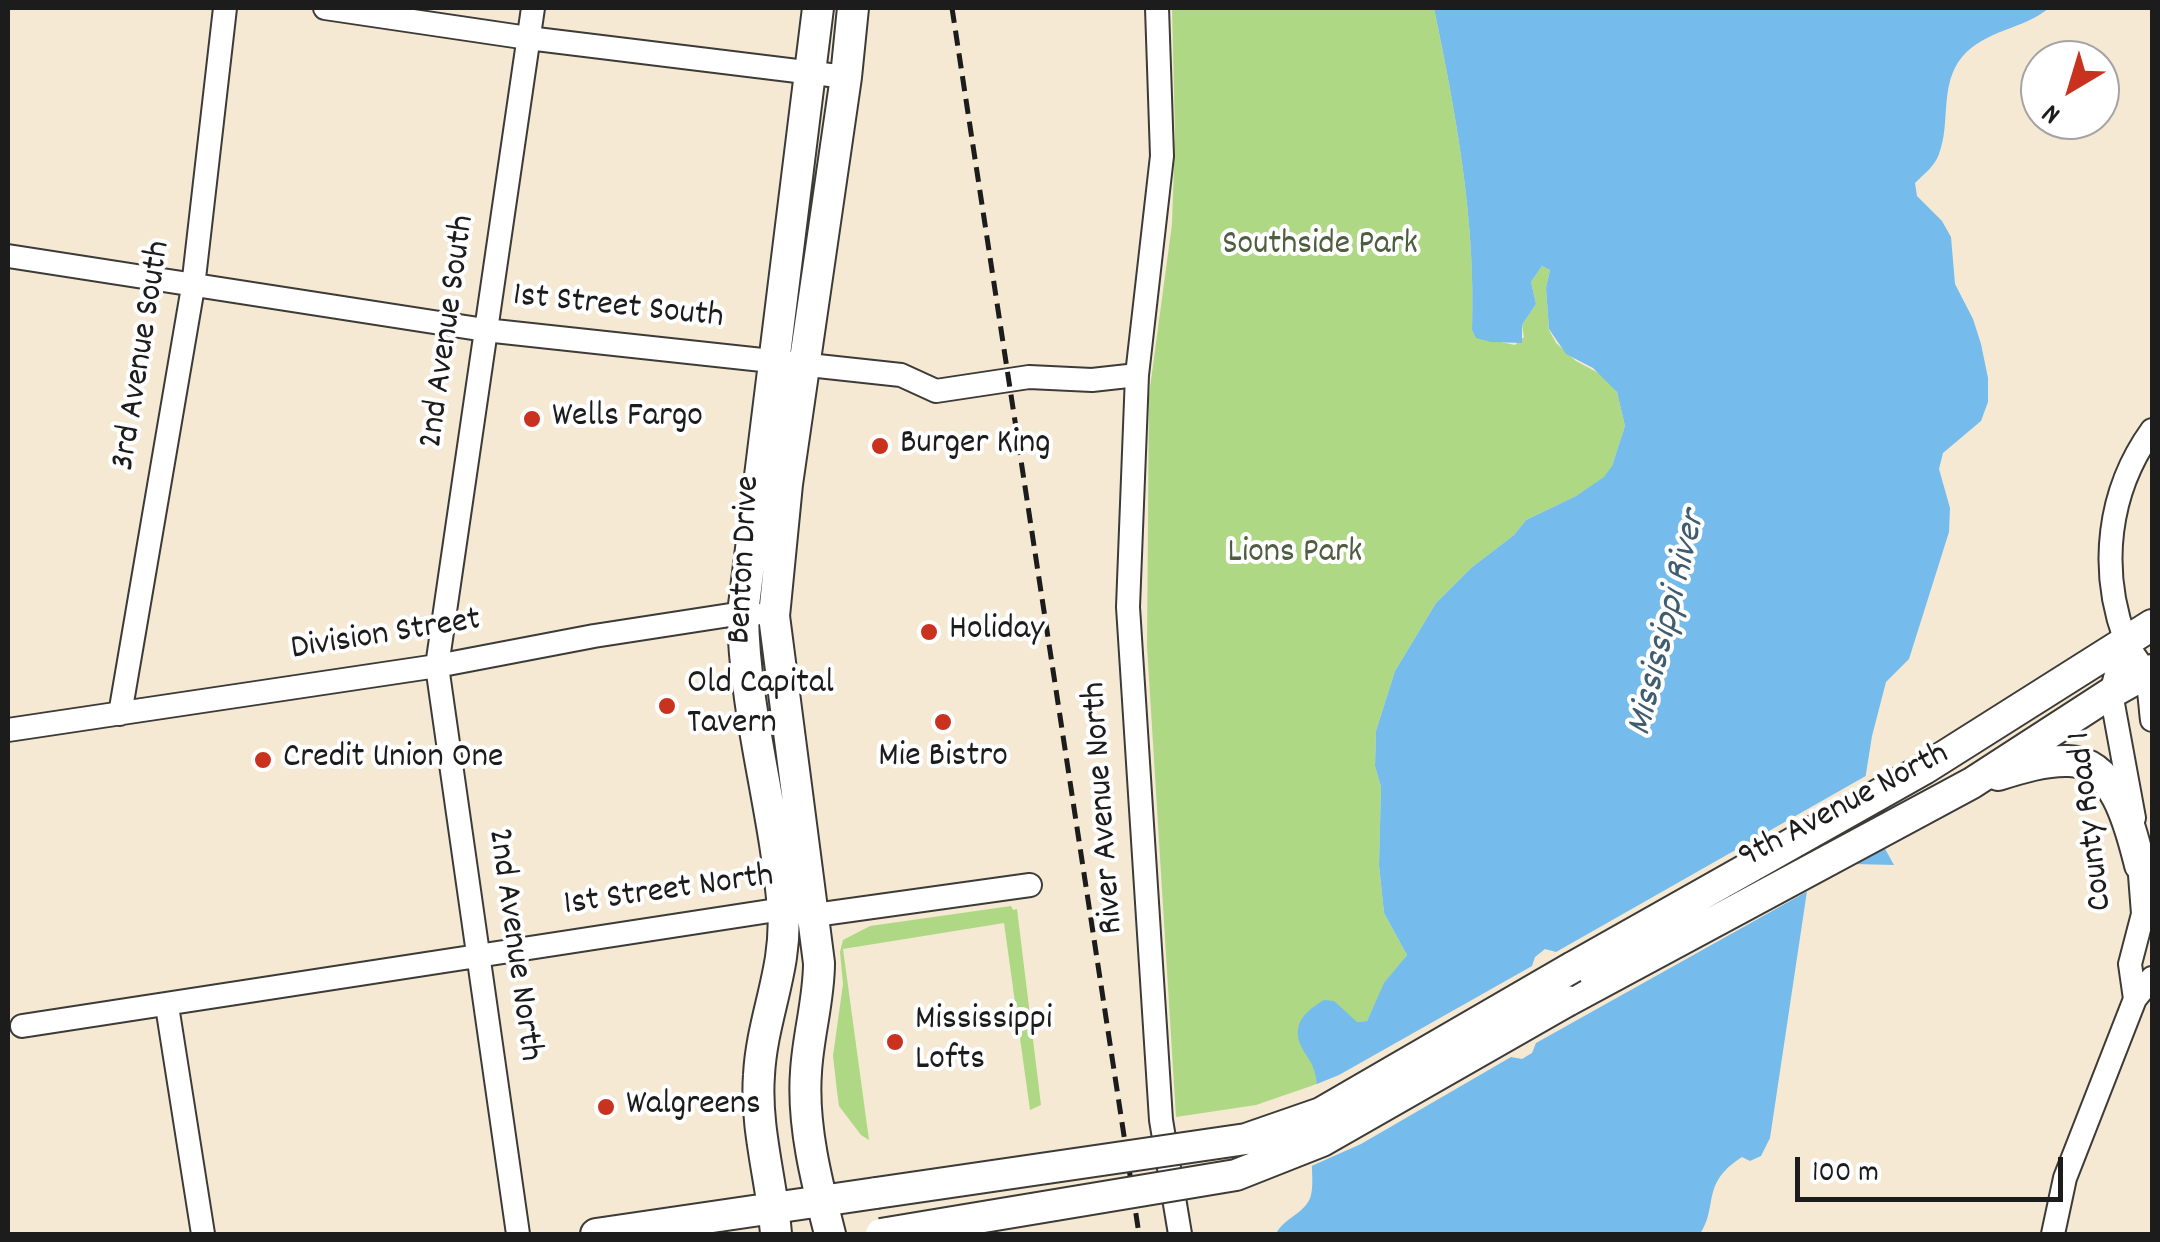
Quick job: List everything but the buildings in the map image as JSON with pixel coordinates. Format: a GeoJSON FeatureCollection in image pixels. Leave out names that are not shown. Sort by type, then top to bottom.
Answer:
{"type":"FeatureCollection","features":[{"type":"Feature","properties":{"kind":"main road","name":"Benton Drive"},"geometry":{"type":"LineString","coordinates":[[775,1221],[758,1076],[780,974],[783,910],[746,673],[743,612],[818,8]]}},
{"type":"Feature","properties":{"kind":"main road","name":"Benton Drive"},"geometry":{"type":"LineString","coordinates":[[830,1234],[821,1200],[805,1086],[819,988],[815,915],[774,616],[786,484],[846,77],[852,8]]}},
{"type":"Feature","properties":{"kind":"main road","name":"9th Avenue North"},"geometry":{"type":"LineString","coordinates":[[596,1234],[775,1221],[821,1200],[1246,1138],[1321,1113],[1924,770],[2152,625]]}},
{"type":"Feature","properties":{"kind":"main road","name":"9th Avenue North"},"geometry":{"type":"LineString","coordinates":[[880,1234],[1236,1176],[1322,1140],[1567,1001],[1972,783],[2149,672]]}},
{"type":"Feature","properties":{"kind":"main road"},"geometry":{"type":"LineString","coordinates":[[1972,783],[2018,769],[2072,760],[2094,770],[2114,790],[2140,865]]}},
{"type":"Feature","properties":{"kind":"street","name":"3rd Avenue South"},"geometry":{"type":"LineString","coordinates":[[120,714],[194,287],[225,8]]}},
{"type":"Feature","properties":{"kind":"street"},"geometry":{"type":"LineString","coordinates":[[325,8],[528,38],[846,77]]}},
{"type":"Feature","properties":{"kind":"street","name":"2nd Avenue South"},"geometry":{"type":"LineString","coordinates":[[437,666],[532,8]]}},
{"type":"Feature","properties":{"kind":"street","name":"River Avenue North"},"geometry":{"type":"LineString","coordinates":[[1156,8],[1162,156],[1137,376],[1128,607],[1161,1120],[1180,1234]]}},
{"type":"Feature","properties":{"kind":"street","name":"1st Street South"},"geometry":{"type":"LineString","coordinates":[[8,256],[485,330],[902,375],[922,387],[933,378],[1033,363],[1093,367],[1137,376]]}},
{"type":"Feature","properties":{"kind":"street"},"geometry":{"type":"LineString","coordinates":[[2149,672],[2125,640],[2109,567],[2114,510],[2134,456],[2152,430]]}},
{"type":"Feature","properties":{"kind":"street","name":"Division Street"},"geometry":{"type":"LineString","coordinates":[[8,730],[437,666],[743,612],[774,616]]}},
{"type":"Feature","properties":{"kind":"street"},"geometry":{"type":"LineString","coordinates":[[2111,693],[2125,640]]}},
{"type":"Feature","properties":{"kind":"street","name":"2nd Avenue North"},"geometry":{"type":"LineString","coordinates":[[437,666],[518,1234]]}},
{"type":"Feature","properties":{"kind":"street","name":"County Road 1"},"geometry":{"type":"LineString","coordinates":[[2149,672],[2152,720]]}},
{"type":"Feature","properties":{"kind":"street","name":"County Road 1"},"geometry":{"type":"LineString","coordinates":[[2111,693],[2140,865],[2142,914],[2130,964],[2144,1002]]}},
{"type":"Feature","properties":{"kind":"street","name":"1st Street North"},"geometry":{"type":"LineString","coordinates":[[22,1026],[783,910],[815,915],[1030,886]]}},
{"type":"Feature","properties":{"kind":"street","name":"County Road 1"},"geometry":{"type":"LineString","coordinates":[[2052,1234],[2065,1178],[2152,978]]}},
{"type":"Feature","properties":{"kind":"street"},"geometry":{"type":"LineString","coordinates":[[167,1006],[203,1234]]}},
{"type":"Feature","properties":{"kind":"green space"},"geometry":{"type":"Polygon","coordinates":[[[1172,8],[1434,8],[1468,208],[1472,330],[1476,337],[1515,345],[1524,337],[1522,325],[1536,304],[1531,282],[1542,266],[1550,270],[1546,288],[1549,330],[1556,343],[1576,361],[1604,376],[1617,392],[1625,426],[1605,477],[1526,520],[1514,535],[1471,568],[1436,603],[1395,671],[1376,731],[1375,766],[1381,787],[1379,865],[1384,913],[1407,955],[1384,984],[1367,1021],[1357,1022],[1313,1063],[1317,1084],[1256,1105],[1176,1117],[1147,646],[1149,395],[1172,224],[1172,8]]]}},
{"type":"Feature","properties":{"kind":"green space"},"geometry":{"type":"Polygon","coordinates":[[[1011,906],[1017,909],[1041,1105],[1030,1110],[1004,923],[843,949],[869,1140],[861,1135],[839,1106],[833,1056],[843,984],[840,952],[843,940],[870,926],[1011,906]]]}},
{"type":"Feature","properties":{"kind":"water","name":"Mississippi River"},"geometry":{"type":"Polygon","coordinates":[[[1434,8],[2049,8],[1982,41],[1962,57],[1950,80],[1939,154],[1915,183],[1917,196],[1942,221],[1951,237],[1955,284],[1981,344],[1988,402],[1981,421],[1943,453],[1939,469],[1950,508],[1949,532],[1909,659],[1886,682],[1872,736],[1865,780],[1873,827],[1894,865],[1854,864],[1807,891],[1770,1138],[1761,1156],[1750,1161],[1742,1157],[1720,1176],[1700,1234],[1276,1234],[1305,1207],[1312,1190],[1317,1092],[1312,1066],[1299,1041],[1299,1024],[1324,1000],[1334,1001],[1357,1022],[1367,1021],[1384,983],[1407,955],[1384,913],[1379,865],[1381,787],[1375,766],[1376,731],[1395,671],[1436,603],[1471,568],[1514,535],[1526,520],[1576,496],[1604,477],[1612,466],[1625,426],[1617,392],[1593,368],[1566,354],[1549,329],[1546,288],[1550,270],[1542,266],[1531,282],[1536,304],[1522,325],[1522,343],[1491,342],[1476,338],[1472,330],[1468,208],[1434,8]]]}},
{"type":"Feature","properties":{"kind":"pier"},"geometry":{"type":"Polygon","coordinates":[[[1871,773],[1873,812],[1887,842],[1833,877],[1536,1043],[1532,1053],[1522,1059],[1511,1057],[1361,1144],[1307,1168],[1312,1086],[1339,1075],[1532,966],[1535,957],[1545,949],[1556,952],[1871,773]]]}},
{"type":"Feature","properties":{"kind":"railway"},"geometry":{"type":"LineString","coordinates":[[952,8],[1139,1234]]}},
{"type":"Feature","properties":{"kind":"place","name":"Wells Fargo"},"geometry":{"type":"Point","coordinates":[532,419]}},
{"type":"Feature","properties":{"kind":"place","name":"Burger King"},"geometry":{"type":"Point","coordinates":[880,446]}},
{"type":"Feature","properties":{"kind":"place","name":"Holiday"},"geometry":{"type":"Point","coordinates":[929,632]}},
{"type":"Feature","properties":{"kind":"place","name":"Old Capital Tavern"},"geometry":{"type":"Point","coordinates":[667,706]}},
{"type":"Feature","properties":{"kind":"place","name":"Mie Bistro"},"geometry":{"type":"Point","coordinates":[943,722]}},
{"type":"Feature","properties":{"kind":"place","name":"Credit Union One"},"geometry":{"type":"Point","coordinates":[263,760]}},
{"type":"Feature","properties":{"kind":"place","name":"Mississippi Lofts"},"geometry":{"type":"Point","coordinates":[895,1042]}},
{"type":"Feature","properties":{"kind":"place","name":"Walgreens"},"geometry":{"type":"Point","coordinates":[606,1107]}},
{"type":"Feature","properties":{"kind":"park label","name":"Southside Park"},"geometry":{"type":"Point","coordinates":[1320,247]}},
{"type":"Feature","properties":{"kind":"park label","name":"Lions Park"},"geometry":{"type":"Point","coordinates":[1295,555]}}]}
